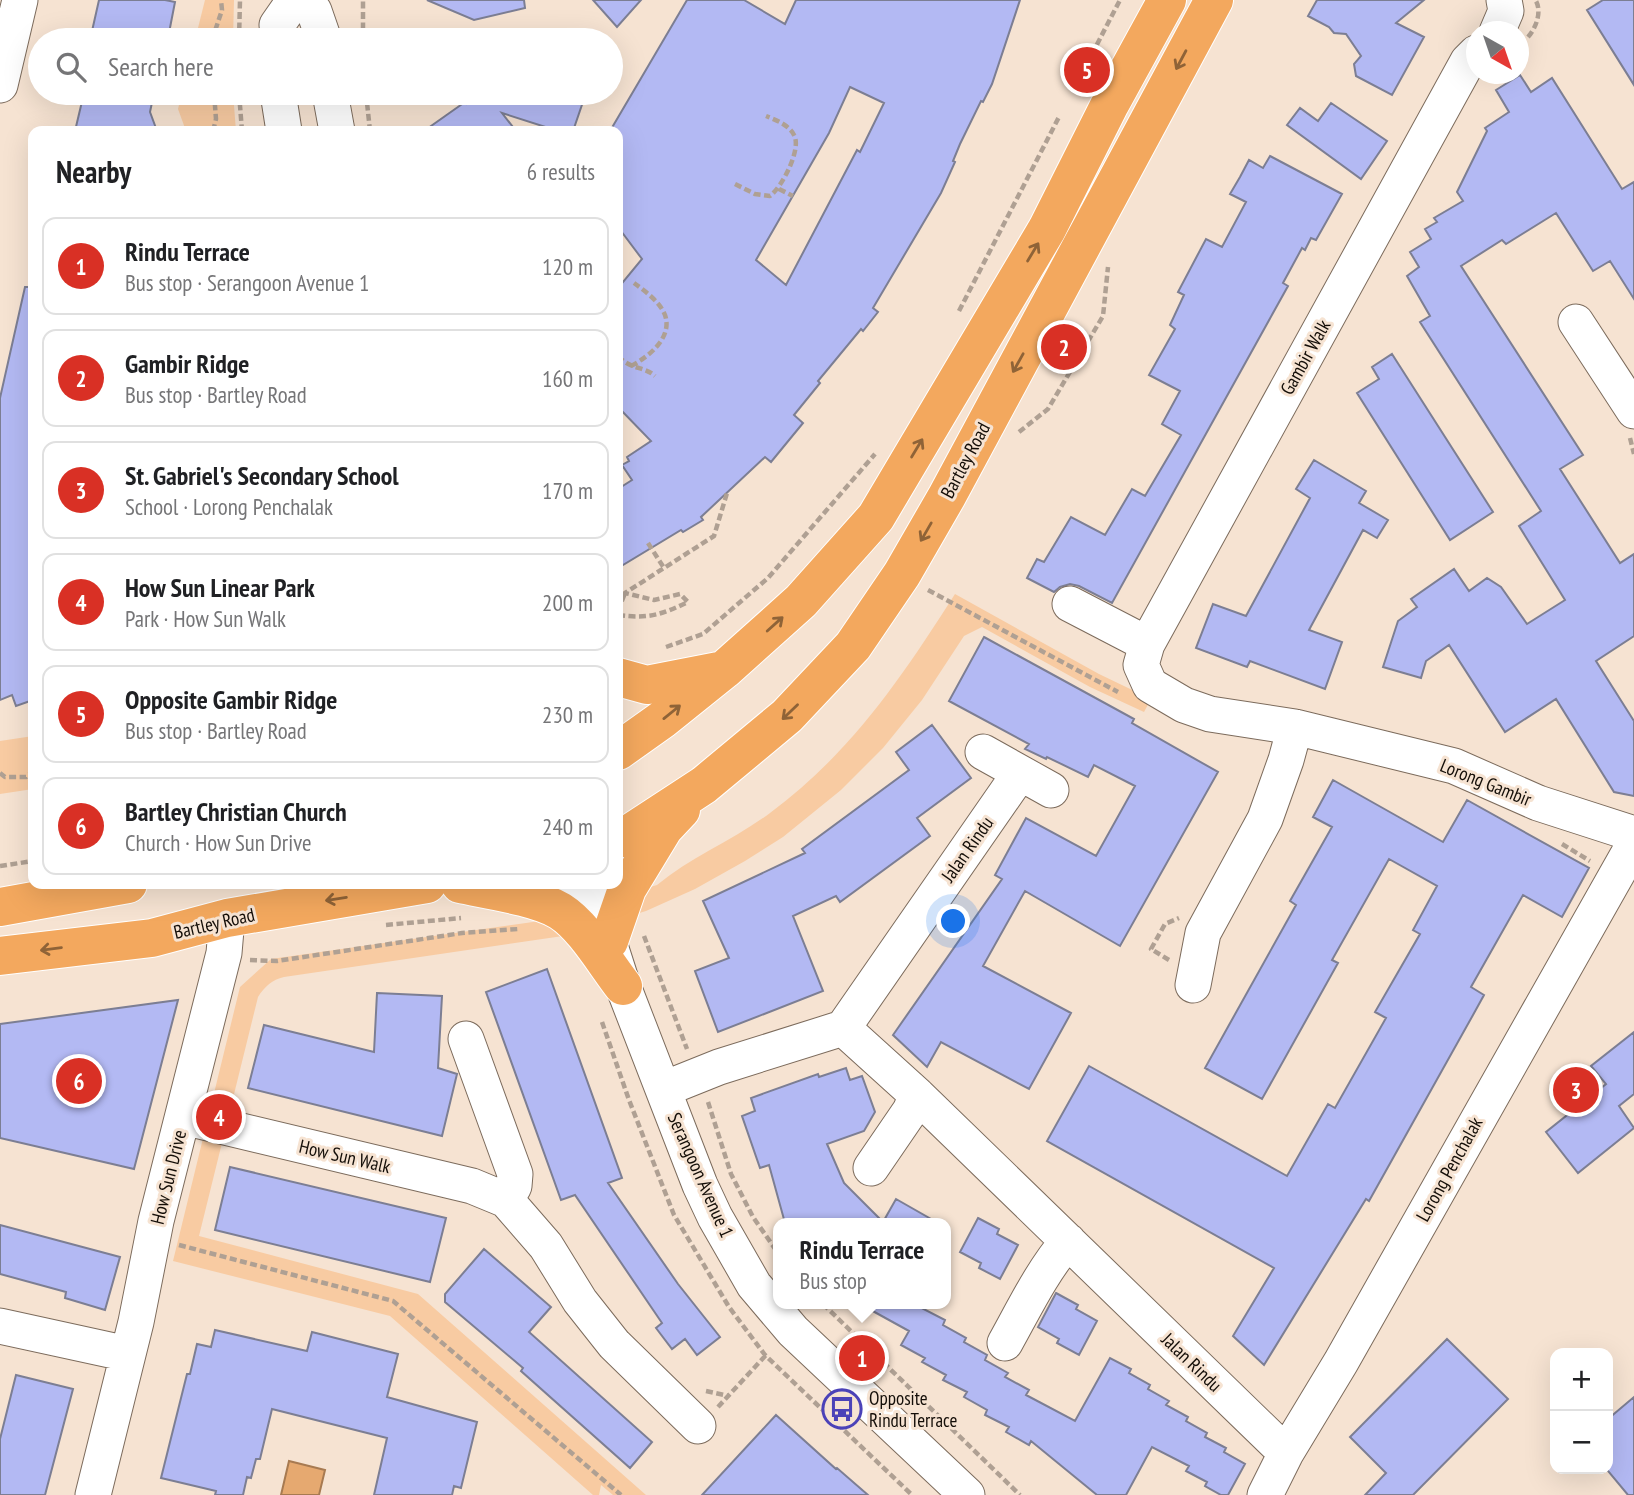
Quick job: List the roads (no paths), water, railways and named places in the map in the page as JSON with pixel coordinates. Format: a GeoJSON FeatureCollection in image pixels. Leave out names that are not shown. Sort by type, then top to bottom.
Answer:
{"type":"FeatureCollection","features":[{"type":"Feature","properties":{"kind":"highway"},"geometry":{"type":"LineString","coordinates":[[623,747],[724,670],[801,601],[876,517],[1046,229],[1167,0]]}},
{"type":"Feature","properties":{"kind":"highway","name":"Bartley Road"},"geometry":{"type":"LineString","coordinates":[[623,837],[704,785],[787,716],[853,646],[902,574],[947,496],[1214,0]]}},
{"type":"Feature","properties":{"kind":"highway"},"geometry":{"type":"LineString","coordinates":[[623,678],[647,685],[724,670]]}},
{"type":"Feature","properties":{"kind":"highway"},"geometry":{"type":"LineString","coordinates":[[609,941],[627,889],[664,828],[704,785]]}},
{"type":"Feature","properties":{"kind":"highway"},"geometry":{"type":"LineString","coordinates":[[0,907],[100,889]]}},
{"type":"Feature","properties":{"kind":"highway","name":"Bartley Road"},"geometry":{"type":"LineString","coordinates":[[0,956],[152,938],[227,918],[398,889]]}},
{"type":"Feature","properties":{"kind":"highway"},"geometry":{"type":"LineString","coordinates":[[466,900],[545,905],[560,911],[577,925],[623,986]]}},
{"type":"Feature","properties":{"kind":"street"},"geometry":{"type":"LineString","coordinates":[[0,85],[20,0]]}},
{"type":"Feature","properties":{"kind":"street"},"geometry":{"type":"LineString","coordinates":[[279,22],[291,5],[300,0],[314,10],[320,28]]}},
{"type":"Feature","properties":{"kind":"street"},"geometry":{"type":"LineString","coordinates":[[324,28],[327,0]]}},
{"type":"Feature","properties":{"kind":"street","name":"Gambir Walk"},"geometry":{"type":"LineString","coordinates":[[1144,654],[1466,65]]}},
{"type":"Feature","properties":{"kind":"street"},"geometry":{"type":"LineString","coordinates":[[280,105],[283,126]]}},
{"type":"Feature","properties":{"kind":"street"},"geometry":{"type":"LineString","coordinates":[[332,105],[336,126]]}},
{"type":"Feature","properties":{"kind":"street"},"geometry":{"type":"LineString","coordinates":[[1576,323],[1634,411]]}},
{"type":"Feature","properties":{"kind":"street"},"geometry":{"type":"LineString","coordinates":[[1070,604],[1144,654]]}},
{"type":"Feature","properties":{"kind":"street","name":"Lorong Gambir"},"geometry":{"type":"LineString","coordinates":[[1144,654],[1150,685],[1184,705],[1210,714],[1295,727],[1454,766],[1538,803],[1634,834]]}},
{"type":"Feature","properties":{"kind":"street"},"geometry":{"type":"LineString","coordinates":[[1193,985],[1203,933],[1265,819],[1295,727]]}},
{"type":"Feature","properties":{"kind":"street"},"geometry":{"type":"LineString","coordinates":[[983,752],[1051,790]]}},
{"type":"Feature","properties":{"kind":"street","name":"Jalan Rindu"},"geometry":{"type":"LineString","coordinates":[[1020,773],[843,1028],[917,1095],[1286,1452]]}},
{"type":"Feature","properties":{"kind":"street","name":"Lorong Penchalak"},"geometry":{"type":"LineString","coordinates":[[1265,1495],[1286,1452],[1340,1362],[1634,844]]}},
{"type":"Feature","properties":{"kind":"street","name":"Serangoon Avenue 1"},"geometry":{"type":"LineString","coordinates":[[573,889],[598,891],[623,986],[715,1217],[754,1285],[773,1307]]}},
{"type":"Feature","properties":{"kind":"street","name":"How Sun Drive"},"geometry":{"type":"LineString","coordinates":[[93,1495],[128,1354],[156,1221],[224,953],[227,918]]}},
{"type":"Feature","properties":{"kind":"street"},"geometry":{"type":"LineString","coordinates":[[664,1089],[719,1067],[843,1028]]}},
{"type":"Feature","properties":{"kind":"street"},"geometry":{"type":"LineString","coordinates":[[466,1039],[514,1174],[514,1186],[506,1200]]}},
{"type":"Feature","properties":{"kind":"street"},"geometry":{"type":"LineString","coordinates":[[870,1168],[910,1111],[917,1095]]}},
{"type":"Feature","properties":{"kind":"street","name":"How Sun Walk"},"geometry":{"type":"LineString","coordinates":[[183,1117],[472,1186],[506,1200],[546,1246],[580,1301],[614,1344],[698,1426]]}},
{"type":"Feature","properties":{"kind":"street"},"geometry":{"type":"LineString","coordinates":[[1005,1343],[1028,1301],[1068,1241]]}},
{"type":"Feature","properties":{"kind":"street","name":"Serangoon Avenue 1"},"geometry":{"type":"LineString","coordinates":[[774,1309],[793,1331],[960,1493]]}},
{"type":"Feature","properties":{"kind":"street"},"geometry":{"type":"LineString","coordinates":[[0,1326],[128,1354]]}},
{"type":"Feature","properties":{"kind":"place","name":"Opposite Gambir Ridge"},"geometry":{"type":"Point","coordinates":[1087,70]}},
{"type":"Feature","properties":{"kind":"place","name":"Gambir Ridge"},"geometry":{"type":"Point","coordinates":[1064,347]}},
{"type":"Feature","properties":{"kind":"place","name":"Bartley Christian Church"},"geometry":{"type":"Point","coordinates":[79,1081]}},
{"type":"Feature","properties":{"kind":"place","name":"St. Gabriel's Secondary School"},"geometry":{"type":"Point","coordinates":[1576,1090]}},
{"type":"Feature","properties":{"kind":"place","name":"How Sun Linear Park"},"geometry":{"type":"Point","coordinates":[219,1117]}},
{"type":"Feature","properties":{"kind":"place","name":"Rindu Terrace"},"geometry":{"type":"Point","coordinates":[862,1358]}},
{"type":"Feature","properties":{"kind":"place","name":"Opposite Rindu Terrace"},"geometry":{"type":"Point","coordinates":[842,1409]}}]}
